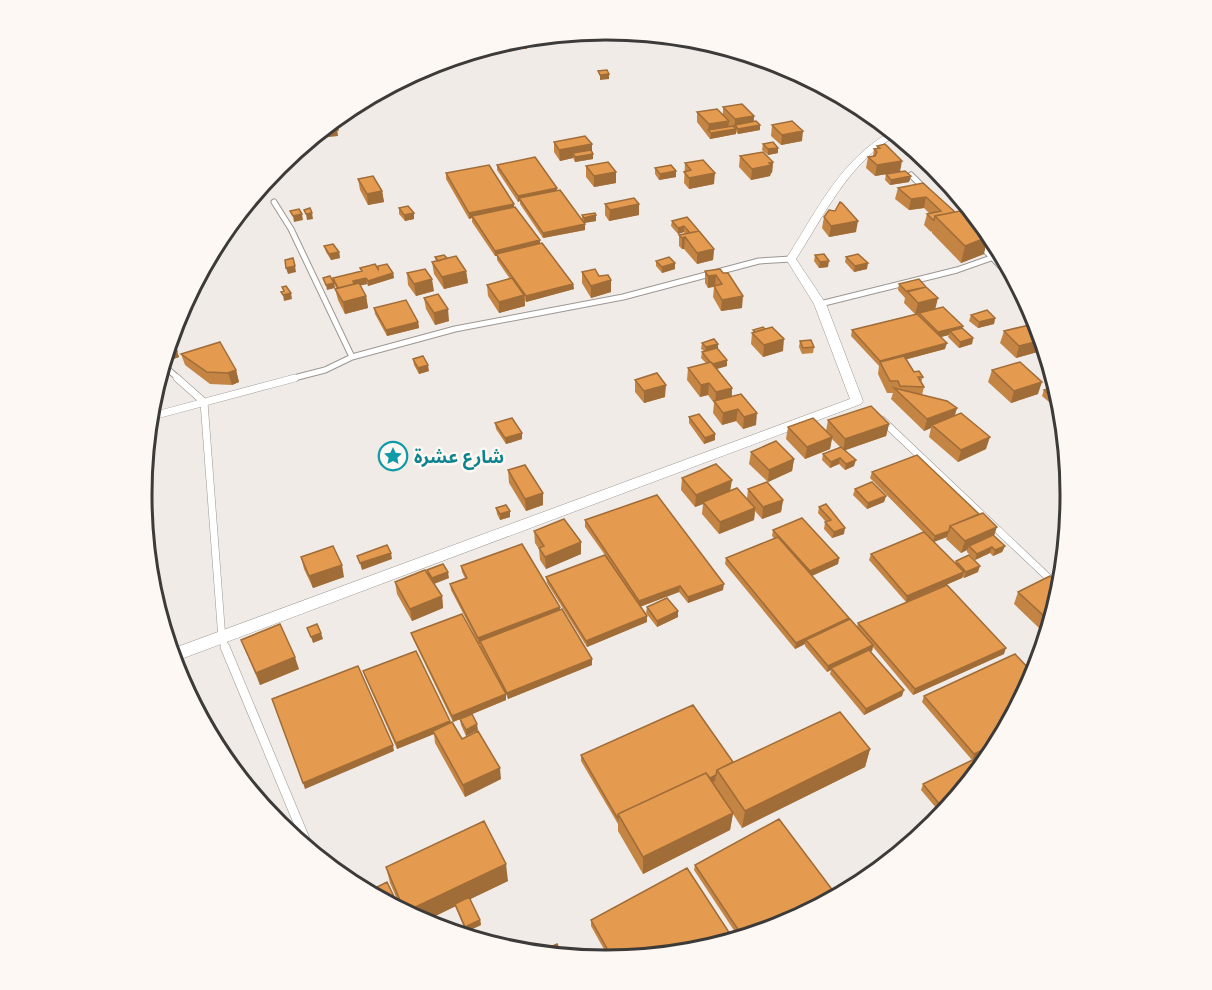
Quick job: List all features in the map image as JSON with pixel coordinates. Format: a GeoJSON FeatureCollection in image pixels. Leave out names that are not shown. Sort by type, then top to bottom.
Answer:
{"type":"FeatureCollection","features":[{"type":"Feature","properties":{"kind":"street"},"geometry":{"type":"LineString","coordinates":[[180,653],[861,404],[820,304],[791,259],[850,168],[886,137]]}},
{"type":"Feature","properties":{"kind":"lane"},"geometry":{"type":"LineString","coordinates":[[911,175],[928,191]]}},
{"type":"Feature","properties":{"kind":"lane"},"geometry":{"type":"LineString","coordinates":[[274,202],[291,229],[352,357]]}},
{"type":"Feature","properties":{"kind":"lane"},"geometry":{"type":"LineString","coordinates":[[976,241],[998,265]]}},
{"type":"Feature","properties":{"kind":"lane"},"geometry":{"type":"LineString","coordinates":[[820,304],[957,270],[991,258]]}},
{"type":"Feature","properties":{"kind":"lane"},"geometry":{"type":"LineString","coordinates":[[159,414],[325,370],[352,357],[455,329],[623,297],[759,261],[791,259]]}},
{"type":"Feature","properties":{"kind":"lane"},"geometry":{"type":"LineString","coordinates":[[169,370],[204,402],[222,639],[303,834]]}},
{"type":"Feature","properties":{"kind":"lane"},"geometry":{"type":"LineString","coordinates":[[874,414],[891,426],[1052,582]]}},
{"type":"Feature","properties":{"kind":"building"},"geometry":{"type":"Polygon","coordinates":[[[607,70],[609,74],[600,75],[598,71],[607,70]]]}},
{"type":"Feature","properties":{"kind":"building"},"geometry":{"type":"Polygon","coordinates":[[[742,104],[754,116],[735,119],[723,107],[742,104]]]}},
{"type":"Feature","properties":{"kind":"building"},"geometry":{"type":"Polygon","coordinates":[[[717,109],[729,121],[709,124],[697,112],[717,109]]]}},
{"type":"Feature","properties":{"kind":"building"},"geometry":{"type":"Polygon","coordinates":[[[756,121],[760,125],[738,129],[735,125],[756,121]]]}},
{"type":"Feature","properties":{"kind":"building"},"geometry":{"type":"Polygon","coordinates":[[[792,121],[803,131],[782,135],[772,125],[792,121]]]}},
{"type":"Feature","properties":{"kind":"building"},"geometry":{"type":"Polygon","coordinates":[[[733,126],[736,129],[711,133],[708,130],[733,126]]]}},
{"type":"Feature","properties":{"kind":"building"},"geometry":{"type":"Polygon","coordinates":[[[585,136],[592,144],[559,150],[554,142],[585,136]]]}},
{"type":"Feature","properties":{"kind":"building"},"geometry":{"type":"Polygon","coordinates":[[[773,142],[778,148],[768,149],[763,144],[773,142]]]}},
{"type":"Feature","properties":{"kind":"building"},"geometry":{"type":"Polygon","coordinates":[[[885,144],[902,161],[877,165],[868,157],[875,156],[877,152],[874,149],[885,144]]]}},
{"type":"Feature","properties":{"kind":"building"},"geometry":{"type":"Polygon","coordinates":[[[591,150],[593,154],[575,157],[573,153],[591,150]]]}},
{"type":"Feature","properties":{"kind":"building"},"geometry":{"type":"Polygon","coordinates":[[[763,152],[773,162],[769,163],[771,165],[752,169],[740,156],[763,152]]]}},
{"type":"Feature","properties":{"kind":"building"},"geometry":{"type":"Polygon","coordinates":[[[535,157],[557,188],[518,196],[497,165],[535,157]]]}},
{"type":"Feature","properties":{"kind":"building"},"geometry":{"type":"Polygon","coordinates":[[[703,160],[715,173],[689,178],[684,172],[691,170],[685,163],[703,160]]]}},
{"type":"Feature","properties":{"kind":"building"},"geometry":{"type":"Polygon","coordinates":[[[608,162],[616,172],[594,176],[586,166],[608,162]]]}},
{"type":"Feature","properties":{"kind":"building"},"geometry":{"type":"Polygon","coordinates":[[[489,165],[514,204],[469,213],[446,173],[489,165]]]}},
{"type":"Feature","properties":{"kind":"building"},"geometry":{"type":"Polygon","coordinates":[[[671,165],[676,171],[660,174],[655,168],[671,165]]]}},
{"type":"Feature","properties":{"kind":"building"},"geometry":{"type":"Polygon","coordinates":[[[905,171],[911,176],[891,180],[886,174],[905,171]]]}},
{"type":"Feature","properties":{"kind":"building"},"geometry":{"type":"Polygon","coordinates":[[[373,176],[382,191],[367,194],[358,179],[373,176]]]}},
{"type":"Feature","properties":{"kind":"building"},"geometry":{"type":"Polygon","coordinates":[[[923,183],[955,212],[935,216],[933,220],[927,214],[941,211],[926,197],[911,199],[898,188],[923,183]]]}},
{"type":"Feature","properties":{"kind":"building"},"geometry":{"type":"Polygon","coordinates":[[[560,190],[585,224],[543,233],[519,198],[560,190]]]}},
{"type":"Feature","properties":{"kind":"building"},"geometry":{"type":"Polygon","coordinates":[[[634,198],[639,204],[610,210],[605,204],[634,198]]]}},
{"type":"Feature","properties":{"kind":"building"},"geometry":{"type":"Polygon","coordinates":[[[840,202],[858,221],[831,226],[824,217],[829,210],[835,211],[840,202]]]}},
{"type":"Feature","properties":{"kind":"building"},"geometry":{"type":"Polygon","coordinates":[[[408,206],[414,213],[404,215],[399,208],[408,206]]]}},
{"type":"Feature","properties":{"kind":"building"},"geometry":{"type":"Polygon","coordinates":[[[515,207],[540,240],[495,251],[472,216],[515,207]]]}},
{"type":"Feature","properties":{"kind":"building"},"geometry":{"type":"Polygon","coordinates":[[[310,208],[312,213],[306,214],[304,210],[310,208]]]}},
{"type":"Feature","properties":{"kind":"building"},"geometry":{"type":"Polygon","coordinates":[[[299,209],[302,214],[293,216],[290,211],[299,209]]]}},
{"type":"Feature","properties":{"kind":"building"},"geometry":{"type":"Polygon","coordinates":[[[960,211],[982,239],[965,246],[935,216],[960,211]]]}},
{"type":"Feature","properties":{"kind":"building"},"geometry":{"type":"Polygon","coordinates":[[[595,213],[596,215],[584,218],[582,215],[595,213]]]}},
{"type":"Feature","properties":{"kind":"building"},"geometry":{"type":"Polygon","coordinates":[[[687,217],[699,231],[690,233],[684,226],[678,228],[672,221],[687,217]]]}},
{"type":"Feature","properties":{"kind":"building"},"geometry":{"type":"Polygon","coordinates":[[[699,231],[714,249],[697,253],[685,237],[682,238],[679,235],[699,231]]]}},
{"type":"Feature","properties":{"kind":"building"},"geometry":{"type":"Polygon","coordinates":[[[542,243],[573,284],[526,296],[496,254],[542,243]]]}},
{"type":"Feature","properties":{"kind":"building"},"geometry":{"type":"Polygon","coordinates":[[[333,244],[339,252],[329,254],[324,246],[333,244]]]}},
{"type":"Feature","properties":{"kind":"building"},"geometry":{"type":"Polygon","coordinates":[[[824,254],[829,261],[820,262],[815,255],[824,254]]]}},
{"type":"Feature","properties":{"kind":"building"},"geometry":{"type":"Polygon","coordinates":[[[858,254],[868,263],[855,266],[846,257],[858,254]]]}},
{"type":"Feature","properties":{"kind":"building"},"geometry":{"type":"Polygon","coordinates":[[[444,255],[447,258],[438,261],[435,257],[444,255]]]}},
{"type":"Feature","properties":{"kind":"building"},"geometry":{"type":"Polygon","coordinates":[[[456,256],[466,271],[442,277],[432,262],[456,256]]]}},
{"type":"Feature","properties":{"kind":"building"},"geometry":{"type":"Polygon","coordinates":[[[669,257],[675,263],[662,267],[656,261],[669,257]]]}},
{"type":"Feature","properties":{"kind":"building"},"geometry":{"type":"Polygon","coordinates":[[[293,258],[295,266],[286,268],[285,260],[293,258]]]}},
{"type":"Feature","properties":{"kind":"building"},"geometry":{"type":"Polygon","coordinates":[[[375,264],[378,269],[378,266],[387,264],[393,273],[368,281],[366,278],[353,281],[354,284],[338,288],[333,278],[362,271],[360,268],[375,264]]]}},
{"type":"Feature","properties":{"kind":"building"},"geometry":{"type":"Polygon","coordinates":[[[425,269],[432,279],[414,284],[407,273],[425,269]]]}},
{"type":"Feature","properties":{"kind":"building"},"geometry":{"type":"Polygon","coordinates":[[[595,269],[599,276],[608,275],[611,280],[591,286],[582,272],[595,269]]]}},
{"type":"Feature","properties":{"kind":"building"},"geometry":{"type":"Polygon","coordinates":[[[720,269],[723,273],[728,273],[743,296],[722,300],[714,286],[722,284],[716,275],[708,276],[705,271],[720,269]]]}},
{"type":"Feature","properties":{"kind":"building"},"geometry":{"type":"Polygon","coordinates":[[[330,276],[334,283],[326,285],[323,278],[330,276]]]}},
{"type":"Feature","properties":{"kind":"building"},"geometry":{"type":"Polygon","coordinates":[[[512,278],[524,295],[499,302],[487,285],[512,278]]]}},
{"type":"Feature","properties":{"kind":"building"},"geometry":{"type":"Polygon","coordinates":[[[919,279],[926,287],[907,292],[899,284],[919,279]]]}},
{"type":"Feature","properties":{"kind":"building"},"geometry":{"type":"Polygon","coordinates":[[[359,283],[366,296],[343,302],[335,289],[359,283]]]}},
{"type":"Feature","properties":{"kind":"building"},"geometry":{"type":"Polygon","coordinates":[[[286,286],[291,293],[283,295],[282,287],[286,286]]]}},
{"type":"Feature","properties":{"kind":"building"},"geometry":{"type":"Polygon","coordinates":[[[926,287],[938,298],[918,303],[907,291],[926,287]]]}},
{"type":"Feature","properties":{"kind":"building"},"geometry":{"type":"Polygon","coordinates":[[[438,294],[448,309],[434,313],[424,298],[438,294]]]}},
{"type":"Feature","properties":{"kind":"building"},"geometry":{"type":"Polygon","coordinates":[[[406,300],[418,322],[386,330],[374,308],[406,300]]]}},
{"type":"Feature","properties":{"kind":"building"},"geometry":{"type":"Polygon","coordinates":[[[943,307],[963,326],[938,332],[919,313],[943,307]]]}},
{"type":"Feature","properties":{"kind":"building"},"geometry":{"type":"Polygon","coordinates":[[[987,310],[995,318],[979,322],[971,315],[987,310]]]}},
{"type":"Feature","properties":{"kind":"building"},"geometry":{"type":"Polygon","coordinates":[[[917,314],[947,343],[880,361],[852,330],[917,314]]]}},
{"type":"Feature","properties":{"kind":"building"},"geometry":{"type":"Polygon","coordinates":[[[1028,325],[1034,342],[1019,346],[1004,331],[1028,325]]]}},
{"type":"Feature","properties":{"kind":"building"},"geometry":{"type":"Polygon","coordinates":[[[763,327],[765,329],[755,332],[753,330],[763,327]]]}},
{"type":"Feature","properties":{"kind":"building"},"geometry":{"type":"Polygon","coordinates":[[[772,327],[784,339],[764,345],[752,333],[772,327]]]}},
{"type":"Feature","properties":{"kind":"building"},"geometry":{"type":"Polygon","coordinates":[[[962,328],[973,338],[960,342],[950,331],[962,328]]]}},
{"type":"Feature","properties":{"kind":"building"},"geometry":{"type":"Polygon","coordinates":[[[714,339],[718,344],[706,347],[702,343],[714,339]]]}},
{"type":"Feature","properties":{"kind":"building"},"geometry":{"type":"Polygon","coordinates":[[[811,340],[814,347],[803,348],[800,341],[811,340]]]}},
{"type":"Feature","properties":{"kind":"building"},"geometry":{"type":"Polygon","coordinates":[[[220,342],[236,370],[228,373],[207,372],[181,354],[220,342]]]}},
{"type":"Feature","properties":{"kind":"building"},"geometry":{"type":"Polygon","coordinates":[[[717,348],[727,360],[713,364],[702,352],[717,348]]]}},
{"type":"Feature","properties":{"kind":"building"},"geometry":{"type":"Polygon","coordinates":[[[423,356],[428,365],[418,368],[413,359],[423,356]]]}},
{"type":"Feature","properties":{"kind":"building"},"geometry":{"type":"Polygon","coordinates":[[[904,356],[914,372],[919,371],[923,377],[918,377],[924,387],[900,386],[898,381],[890,381],[880,362],[904,356]]]}},
{"type":"Feature","properties":{"kind":"building"},"geometry":{"type":"Polygon","coordinates":[[[711,362],[732,388],[716,392],[709,383],[701,385],[688,368],[711,362]]]}},
{"type":"Feature","properties":{"kind":"building"},"geometry":{"type":"Polygon","coordinates":[[[1020,362],[1042,382],[1014,391],[992,370],[1020,362]]]}},
{"type":"Feature","properties":{"kind":"building"},"geometry":{"type":"Polygon","coordinates":[[[657,373],[666,385],[644,391],[635,380],[657,373]]]}},
{"type":"Feature","properties":{"kind":"building"},"geometry":{"type":"Polygon","coordinates":[[[894,388],[947,401],[957,408],[927,419],[894,388]]]}},
{"type":"Feature","properties":{"kind":"building"},"geometry":{"type":"Polygon","coordinates":[[[741,394],[757,413],[744,417],[738,409],[723,413],[714,401],[741,394]]]}},
{"type":"Feature","properties":{"kind":"building"},"geometry":{"type":"Polygon","coordinates":[[[871,406],[889,424],[845,439],[828,420],[871,406]]]}},
{"type":"Feature","properties":{"kind":"building"},"geometry":{"type":"Polygon","coordinates":[[[961,413],[990,437],[961,450],[932,425],[961,413]]]}},
{"type":"Feature","properties":{"kind":"building"},"geometry":{"type":"Polygon","coordinates":[[[699,414],[715,434],[705,438],[689,417],[699,414]]]}},
{"type":"Feature","properties":{"kind":"building"},"geometry":{"type":"Polygon","coordinates":[[[512,418],[522,433],[505,438],[495,423],[512,418]]]}},
{"type":"Feature","properties":{"kind":"building"},"geometry":{"type":"Polygon","coordinates":[[[813,418],[832,437],[807,447],[788,427],[813,418]]]}},
{"type":"Feature","properties":{"kind":"building"},"geometry":{"type":"Polygon","coordinates":[[[776,441],[794,459],[769,470],[751,452],[776,441]]]}},
{"type":"Feature","properties":{"kind":"building"},"geometry":{"type":"Polygon","coordinates":[[[841,447],[856,460],[846,464],[840,458],[831,462],[823,454],[841,447]]]}},
{"type":"Feature","properties":{"kind":"building"},"geometry":{"type":"Polygon","coordinates":[[[917,455],[979,514],[950,526],[949,531],[935,536],[872,472],[917,455]]]}},
{"type":"Feature","properties":{"kind":"building"},"geometry":{"type":"Polygon","coordinates":[[[716,464],[732,480],[696,495],[682,478],[716,464]]]}},
{"type":"Feature","properties":{"kind":"building"},"geometry":{"type":"Polygon","coordinates":[[[525,465],[543,493],[525,499],[508,470],[525,465]]]}},
{"type":"Feature","properties":{"kind":"building"},"geometry":{"type":"Polygon","coordinates":[[[767,482],[783,500],[763,507],[748,489],[767,482]]]}},
{"type":"Feature","properties":{"kind":"building"},"geometry":{"type":"Polygon","coordinates":[[[872,482],[886,496],[868,503],[855,489],[872,482]]]}},
{"type":"Feature","properties":{"kind":"building"},"geometry":{"type":"Polygon","coordinates":[[[737,488],[755,508],[720,522],[703,502],[737,488]]]}},
{"type":"Feature","properties":{"kind":"building"},"geometry":{"type":"Polygon","coordinates":[[[657,495],[724,584],[688,597],[680,586],[639,601],[585,520],[657,495]]]}},
{"type":"Feature","properties":{"kind":"building"},"geometry":{"type":"Polygon","coordinates":[[[826,504],[845,528],[834,532],[825,522],[831,520],[819,507],[826,504]]]}},
{"type":"Feature","properties":{"kind":"building"},"geometry":{"type":"Polygon","coordinates":[[[506,505],[510,511],[500,514],[496,508],[506,505]]]}},
{"type":"Feature","properties":{"kind":"building"},"geometry":{"type":"Polygon","coordinates":[[[983,513],[997,527],[965,541],[950,526],[983,513]]]}},
{"type":"Feature","properties":{"kind":"building"},"geometry":{"type":"Polygon","coordinates":[[[802,518],[839,558],[810,571],[773,530],[802,518]]]}},
{"type":"Feature","properties":{"kind":"building"},"geometry":{"type":"Polygon","coordinates":[[[564,519],[581,542],[545,557],[539,548],[544,546],[534,531],[564,519]]]}},
{"type":"Feature","properties":{"kind":"building"},"geometry":{"type":"Polygon","coordinates":[[[924,532],[964,572],[907,596],[871,554],[924,532]]]}},
{"type":"Feature","properties":{"kind":"building"},"geometry":{"type":"Polygon","coordinates":[[[993,535],[1005,546],[995,550],[992,547],[977,554],[969,546],[993,535]]]}},
{"type":"Feature","properties":{"kind":"building"},"geometry":{"type":"Polygon","coordinates":[[[778,537],[849,618],[796,643],[726,558],[778,537]]]}},
{"type":"Feature","properties":{"kind":"building"},"geometry":{"type":"Polygon","coordinates":[[[522,544],[560,607],[478,638],[450,584],[467,578],[461,566],[522,544]]]}},
{"type":"Feature","properties":{"kind":"building"},"geometry":{"type":"Polygon","coordinates":[[[387,545],[391,553],[360,563],[357,556],[387,545]]]}},
{"type":"Feature","properties":{"kind":"building"},"geometry":{"type":"Polygon","coordinates":[[[333,546],[342,565],[309,576],[301,557],[333,546]]]}},
{"type":"Feature","properties":{"kind":"building"},"geometry":{"type":"Polygon","coordinates":[[[605,555],[647,616],[586,641],[546,577],[605,555]]]}},
{"type":"Feature","properties":{"kind":"building"},"geometry":{"type":"Polygon","coordinates":[[[969,555],[980,566],[966,572],[956,561],[969,555]]]}},
{"type":"Feature","properties":{"kind":"building"},"geometry":{"type":"Polygon","coordinates":[[[443,564],[448,572],[432,578],[427,570],[443,564]]]}},
{"type":"Feature","properties":{"kind":"building"},"geometry":{"type":"Polygon","coordinates":[[[425,570],[442,596],[410,609],[395,582],[425,570]]]}},
{"type":"Feature","properties":{"kind":"building"},"geometry":{"type":"Polygon","coordinates":[[[1050,576],[1053,579],[1044,616],[1018,592],[1050,576]]]}},
{"type":"Feature","properties":{"kind":"building"},"geometry":{"type":"Polygon","coordinates":[[[947,585],[1006,648],[915,689],[858,623],[947,585]]]}},
{"type":"Feature","properties":{"kind":"building"},"geometry":{"type":"Polygon","coordinates":[[[667,598],[678,611],[657,621],[647,607],[667,598]]]}},
{"type":"Feature","properties":{"kind":"building"},"geometry":{"type":"Polygon","coordinates":[[[562,609],[592,659],[507,693],[480,641],[562,609]]]}},
{"type":"Feature","properties":{"kind":"building"},"geometry":{"type":"Polygon","coordinates":[[[462,614],[506,694],[452,716],[411,633],[462,614]]]}},
{"type":"Feature","properties":{"kind":"building"},"geometry":{"type":"Polygon","coordinates":[[[850,619],[873,645],[828,666],[806,640],[850,619]]]}},
{"type":"Feature","properties":{"kind":"building"},"geometry":{"type":"Polygon","coordinates":[[[280,624],[295,657],[256,673],[241,640],[280,624]]]}},
{"type":"Feature","properties":{"kind":"building"},"geometry":{"type":"Polygon","coordinates":[[[317,624],[321,633],[311,637],[307,628],[317,624]]]}},
{"type":"Feature","properties":{"kind":"building"},"geometry":{"type":"Polygon","coordinates":[[[869,650],[904,690],[866,709],[831,668],[869,650]]]}},
{"type":"Feature","properties":{"kind":"building"},"geometry":{"type":"Polygon","coordinates":[[[416,651],[450,721],[396,743],[363,671],[416,651]]]}},
{"type":"Feature","properties":{"kind":"building"},"geometry":{"type":"Polygon","coordinates":[[[1015,654],[1027,666],[1000,722],[983,750],[974,754],[924,696],[1015,654]]]}},
{"type":"Feature","properties":{"kind":"building"},"geometry":{"type":"Polygon","coordinates":[[[358,666],[393,745],[303,783],[272,699],[358,666]]]}},
{"type":"Feature","properties":{"kind":"building"},"geometry":{"type":"Polygon","coordinates":[[[693,705],[733,762],[717,770],[716,775],[710,778],[706,773],[618,814],[618,819],[581,755],[693,705]]]}},
{"type":"Feature","properties":{"kind":"building"},"geometry":{"type":"Polygon","coordinates":[[[840,712],[870,749],[745,811],[717,770],[840,712]]]}},
{"type":"Feature","properties":{"kind":"building"},"geometry":{"type":"Polygon","coordinates":[[[472,714],[477,724],[466,730],[460,719],[472,714]]]}},
{"type":"Feature","properties":{"kind":"building"},"geometry":{"type":"Polygon","coordinates":[[[452,722],[462,739],[478,731],[500,768],[463,785],[433,731],[452,722]]]}},
{"type":"Feature","properties":{"kind":"building"},"geometry":{"type":"Polygon","coordinates":[[[977,758],[939,804],[923,784],[977,758]]]}},
{"type":"Feature","properties":{"kind":"building"},"geometry":{"type":"Polygon","coordinates":[[[706,773],[733,813],[643,857],[618,814],[706,773]]]}},
{"type":"Feature","properties":{"kind":"building"},"geometry":{"type":"Polygon","coordinates":[[[779,819],[832,889],[780,915],[738,930],[695,865],[779,819]]]}},
{"type":"Feature","properties":{"kind":"building"},"geometry":{"type":"Polygon","coordinates":[[[484,821],[506,864],[415,907],[400,900],[386,867],[484,821]]]}},
{"type":"Feature","properties":{"kind":"building"},"geometry":{"type":"Polygon","coordinates":[[[687,868],[729,932],[665,946],[608,950],[591,920],[687,868]]]}},
{"type":"Feature","properties":{"kind":"building"},"geometry":{"type":"Polygon","coordinates":[[[387,882],[394,897],[379,889],[376,887],[387,882]]]}},
{"type":"Feature","properties":{"kind":"building"},"geometry":{"type":"Polygon","coordinates":[[[469,897],[480,920],[465,927],[455,904],[469,897]]]}},
{"type":"Feature","properties":{"kind":"place","name":"شارع عشرة"},"geometry":{"type":"Point","coordinates":[393,456]}}]}
